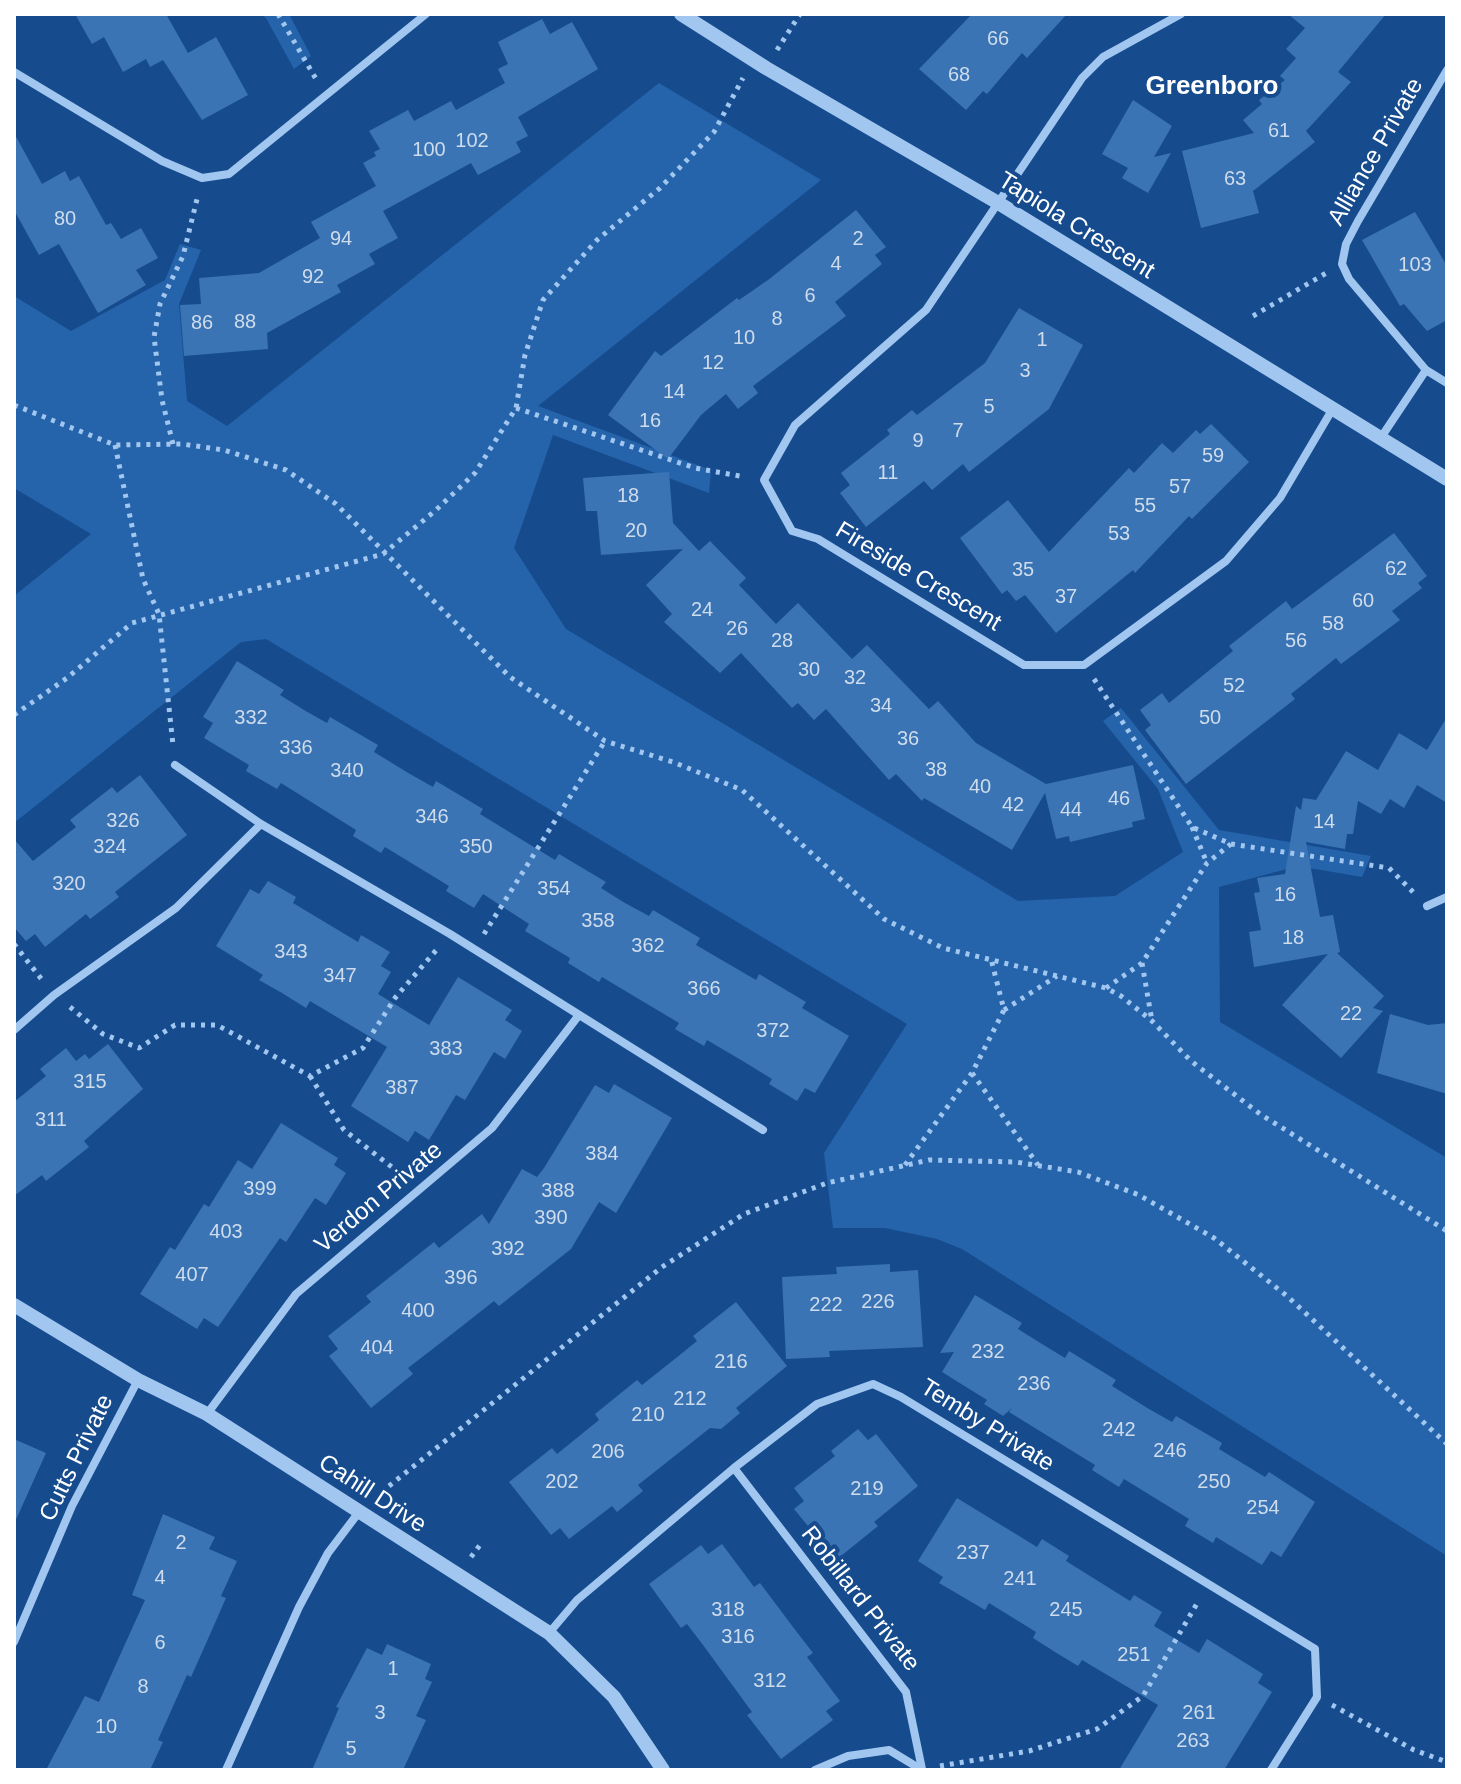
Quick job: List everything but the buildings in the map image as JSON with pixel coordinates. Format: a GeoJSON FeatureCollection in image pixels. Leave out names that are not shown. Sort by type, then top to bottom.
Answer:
{"type":"FeatureCollection","features":[{"type":"Feature","properties":{"kind":"street"},"geometry":{"type":"LineString","coordinates":[[14,72],[162,161],[202,178],[229,174],[426,14]]}},
{"type":"Feature","properties":{"kind":"street","name":"Tapiola Crescent"},"geometry":{"type":"LineString","coordinates":[[681,14],[766,68],[1000,204],[1447,479]]}},
{"type":"Feature","properties":{"kind":"street"},"geometry":{"type":"LineString","coordinates":[[764,480],[795,425],[926,310],[1082,78],[1103,57],[1181,14]]}},
{"type":"Feature","properties":{"kind":"street","name":"Alliance Private"},"geometry":{"type":"LineString","coordinates":[[1447,70],[1358,221],[1346,244],[1342,264],[1349,279],[1426,370],[1447,383]]}},
{"type":"Feature","properties":{"kind":"street"},"geometry":{"type":"LineString","coordinates":[[1380,439],[1426,370]]}},
{"type":"Feature","properties":{"kind":"street"},"geometry":{"type":"LineString","coordinates":[[1084,665],[1226,561],[1280,498],[1332,410]]}},
{"type":"Feature","properties":{"kind":"street","name":"Fireside Crescent"},"geometry":{"type":"LineString","coordinates":[[764,480],[792,531],[818,539],[1024,665],[1084,665]]}},
{"type":"Feature","properties":{"kind":"street"},"geometry":{"type":"LineString","coordinates":[[175,765],[261,824],[450,934],[763,1130]]}},
{"type":"Feature","properties":{"kind":"street"},"geometry":{"type":"LineString","coordinates":[[14,1030],[54,995],[176,908],[261,824]]}},
{"type":"Feature","properties":{"kind":"street"},"geometry":{"type":"LineString","coordinates":[[1427,906],[1447,897]]}},
{"type":"Feature","properties":{"kind":"street","name":"Verdon Private"},"geometry":{"type":"LineString","coordinates":[[207,1414],[296,1294],[492,1128],[579,1015]]}},
{"type":"Feature","properties":{"kind":"street","name":"Cahill Drive"},"geometry":{"type":"LineString","coordinates":[[14,1305],[138,1380],[207,1414],[549,1633],[614,1697],[663,1770]]}},
{"type":"Feature","properties":{"kind":"street","name":"Cutts Private"},"geometry":{"type":"LineString","coordinates":[[14,1642],[72,1506],[138,1380]]}},
{"type":"Feature","properties":{"kind":"street","name":"Temby Private"},"geometry":{"type":"LineString","coordinates":[[549,1633],[577,1600],[734,1468],[817,1404],[873,1384],[901,1397],[1315,1649],[1317,1697]]}},
{"type":"Feature","properties":{"kind":"street","name":"Robillard Private"},"geometry":{"type":"LineString","coordinates":[[734,1468],[906,1692],[922,1770]]}},
{"type":"Feature","properties":{"kind":"street"},"geometry":{"type":"LineString","coordinates":[[226,1770],[299,1607],[328,1553],[359,1512]]}},
{"type":"Feature","properties":{"kind":"street"},"geometry":{"type":"LineString","coordinates":[[1271,1770],[1317,1697]]}},
{"type":"Feature","properties":{"kind":"street"},"geometry":{"type":"LineString","coordinates":[[815,1770],[848,1756],[889,1750],[922,1770]]}},
{"type":"Feature","properties":{"kind":"path"},"geometry":{"type":"LineString","coordinates":[[278,14],[325,94]]}},
{"type":"Feature","properties":{"kind":"path"},"geometry":{"type":"LineString","coordinates":[[766,68],[800,14]]}},
{"type":"Feature","properties":{"kind":"path"},"geometry":{"type":"LineString","coordinates":[[14,715],[67,678],[132,623],[383,554],[475,473],[516,408],[525,355],[543,300],[597,240],[660,188],[714,132],[753,60]]}},
{"type":"Feature","properties":{"kind":"path"},"geometry":{"type":"LineString","coordinates":[[173,444],[162,400],[154,337],[160,304],[183,256],[202,178]]}},
{"type":"Feature","properties":{"kind":"path"},"geometry":{"type":"LineString","coordinates":[[1253,316],[1342,264]]}},
{"type":"Feature","properties":{"kind":"path"},"geometry":{"type":"LineString","coordinates":[[14,405],[115,445],[173,444],[224,450],[286,470],[336,504],[510,677],[605,741],[673,762],[742,790],[884,919],[943,948],[1106,988],[1152,1021],[1191,1061],[1260,1114],[1447,1231]]}},
{"type":"Feature","properties":{"kind":"path"},"geometry":{"type":"LineString","coordinates":[[516,408],[695,468],[764,480]]}},
{"type":"Feature","properties":{"kind":"path"},"geometry":{"type":"LineString","coordinates":[[115,445],[143,579],[159,614],[175,765]]}},
{"type":"Feature","properties":{"kind":"path"},"geometry":{"type":"LineString","coordinates":[[1084,665],[1192,827],[1207,863]]}},
{"type":"Feature","properties":{"kind":"path"},"geometry":{"type":"LineString","coordinates":[[475,950],[605,741]]}},
{"type":"Feature","properties":{"kind":"path"},"geometry":{"type":"LineString","coordinates":[[1192,827],[1231,844],[1389,868],[1427,906]]}},
{"type":"Feature","properties":{"kind":"path"},"geometry":{"type":"LineString","coordinates":[[1106,988],[1142,963],[1207,863],[1231,844]]}},
{"type":"Feature","properties":{"kind":"path"},"geometry":{"type":"LineString","coordinates":[[310,1076],[363,1048],[395,998],[450,934]]}},
{"type":"Feature","properties":{"kind":"path"},"geometry":{"type":"LineString","coordinates":[[14,944],[54,995],[103,1034],[139,1048],[175,1025],[217,1025],[310,1076],[344,1130],[420,1189]]}},
{"type":"Feature","properties":{"kind":"path"},"geometry":{"type":"LineString","coordinates":[[991,959],[1004,1010]]}},
{"type":"Feature","properties":{"kind":"path"},"geometry":{"type":"LineString","coordinates":[[1142,963],[1152,1021]]}},
{"type":"Feature","properties":{"kind":"path"},"geometry":{"type":"LineString","coordinates":[[905,1166],[972,1073],[1004,1010],[1057,976]]}},
{"type":"Feature","properties":{"kind":"path"},"geometry":{"type":"LineString","coordinates":[[972,1073],[1038,1165]]}},
{"type":"Feature","properties":{"kind":"path"},"geometry":{"type":"LineString","coordinates":[[389,1486],[662,1267],[744,1214],[827,1183],[929,1160],[1038,1165],[1078,1172],[1139,1195],[1214,1238],[1287,1296],[1447,1444]]}},
{"type":"Feature","properties":{"kind":"path"},"geometry":{"type":"LineString","coordinates":[[922,1770],[1029,1751],[1097,1729],[1143,1696],[1207,1585]]}},
{"type":"Feature","properties":{"kind":"path"},"geometry":{"type":"LineString","coordinates":[[1317,1697],[1414,1750],[1447,1762]]}},
{"type":"Feature","properties":{"kind":"shaded area"},"geometry":{"type":"Polygon","coordinates":[[[260,14],[289,14],[311,56],[294,69],[266,18],[260,14]]]}},
{"type":"Feature","properties":{"kind":"shaded area"},"geometry":{"type":"Polygon","coordinates":[[[659,83],[821,180],[538,406],[711,470],[709,493],[553,435],[514,548],[566,629],[1018,901],[1115,896],[1183,852],[1158,789],[1103,721],[1121,708],[1219,830],[1371,856],[1362,877],[1298,866],[1219,887],[1220,1022],[1447,1158],[1447,1556],[962,1249],[937,1239],[885,1228],[833,1228],[824,1153],[907,1024],[266,639],[241,642],[14,823],[14,596],[91,534],[14,488],[14,296],[71,331],[165,280],[180,244],[201,250],[179,304],[187,401],[227,426],[659,83]]]}},
{"type":"Feature","properties":{"kind":"district","name":"Greenboro"},"geometry":{"type":"Point","coordinates":[1212,87]}}]}
